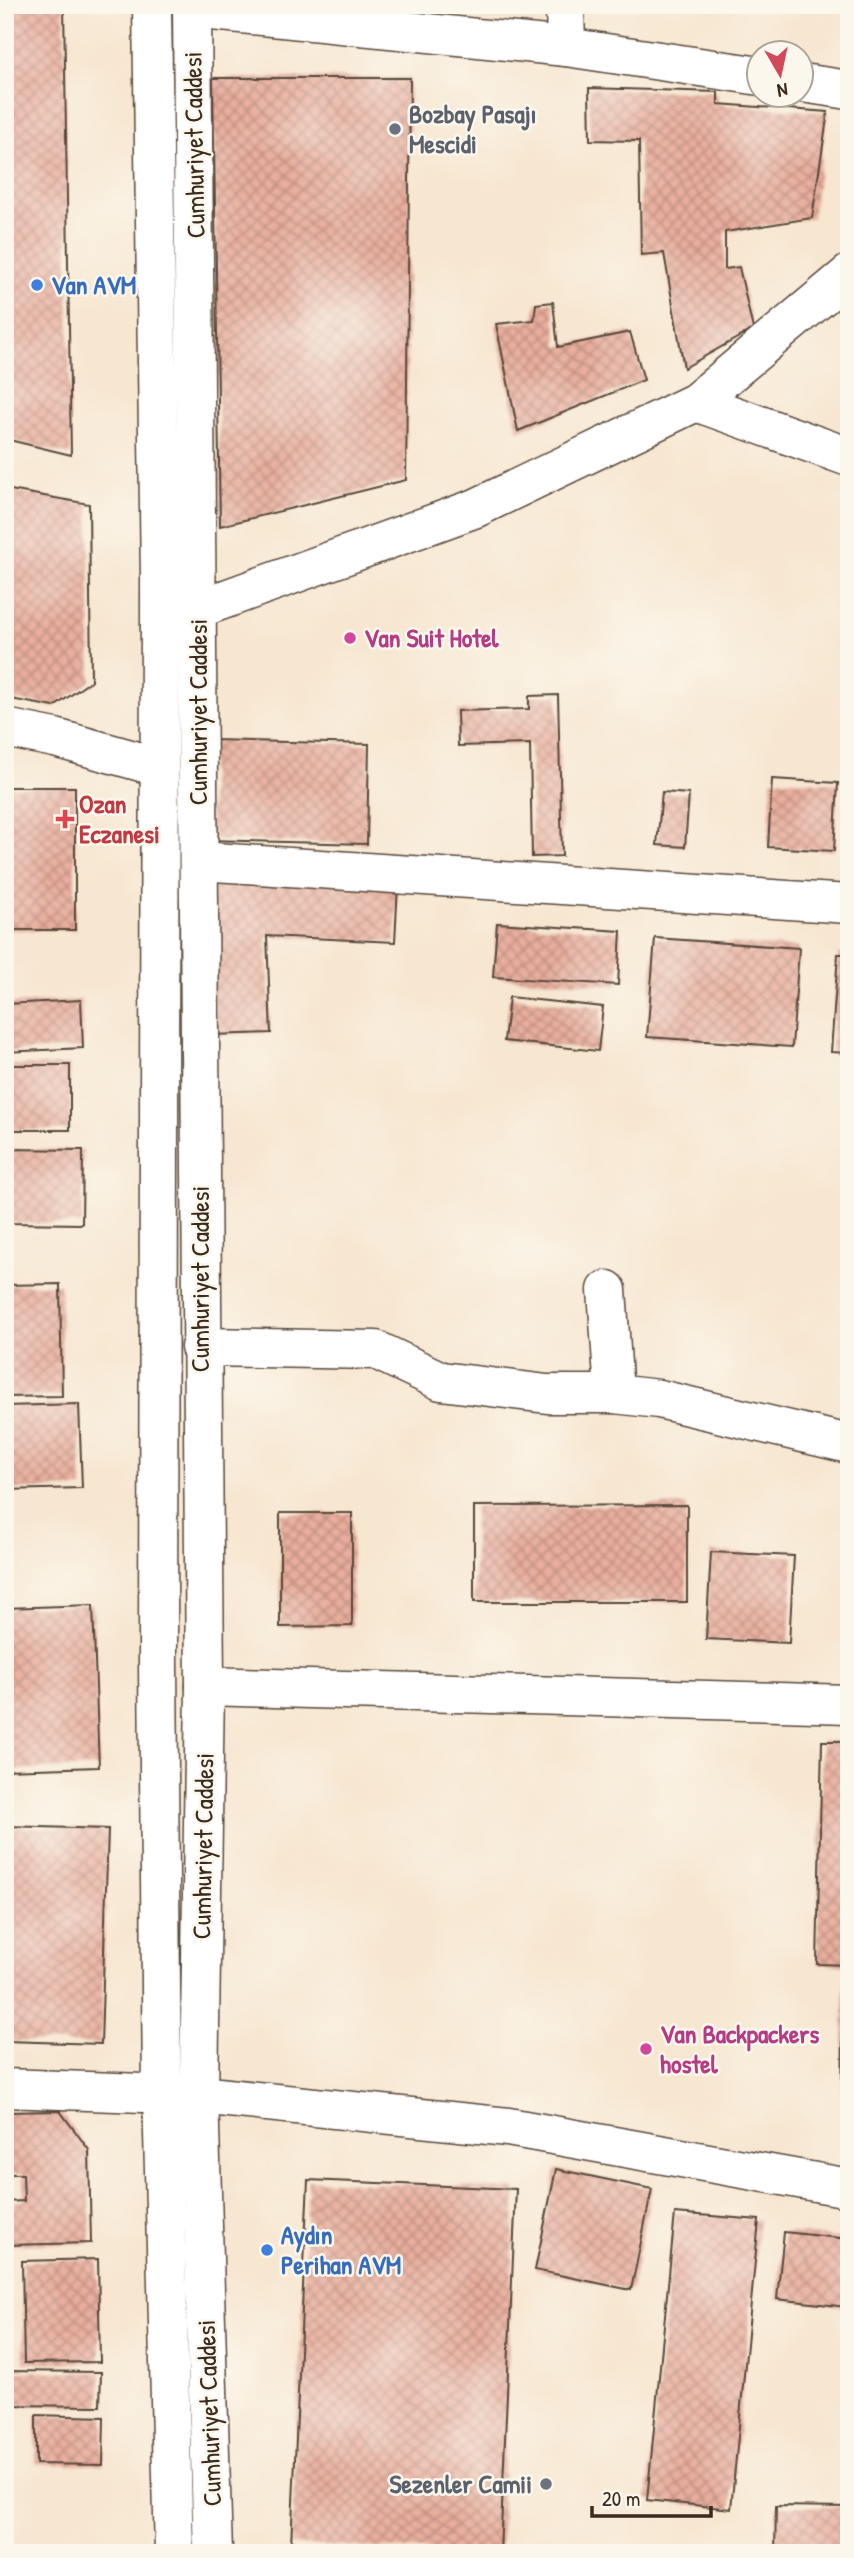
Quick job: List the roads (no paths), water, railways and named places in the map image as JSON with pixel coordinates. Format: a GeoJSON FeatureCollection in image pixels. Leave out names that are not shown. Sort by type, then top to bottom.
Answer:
{"type":"FeatureCollection","features":[{"type":"Feature","properties":{"kind":"main road","name":"Cumhuriyet Caddesi"},"geometry":{"type":"LineString","coordinates":[[152,5],[159,767],[158,1677],[162,2094],[174,2553]]}},
{"type":"Feature","properties":{"kind":"main road"},"geometry":{"type":"LineString","coordinates":[[565,5],[566,47]]}},
{"type":"Feature","properties":{"kind":"main road","name":"Cumhuriyet Caddesi"},"geometry":{"type":"LineString","coordinates":[[192,7],[198,609],[200,1347],[205,1686],[200,2095],[213,2553]]}},
{"type":"Feature","properties":{"kind":"main road"},"geometry":{"type":"LineString","coordinates":[[192,7],[566,47],[746,74]]}},
{"type":"Feature","properties":{"kind":"main road"},"geometry":{"type":"LineString","coordinates":[[816,85],[849,90]]}},
{"type":"Feature","properties":{"kind":"main road"},"geometry":{"type":"LineString","coordinates":[[198,609],[476,508],[696,402],[849,274]]}},
{"type":"Feature","properties":{"kind":"main road"},"geometry":{"type":"LineString","coordinates":[[696,402],[849,457]]}},
{"type":"Feature","properties":{"kind":"main road"},"geometry":{"type":"LineString","coordinates":[[5,728],[55,737],[159,767]]}},
{"type":"Feature","properties":{"kind":"main road"},"geometry":{"type":"LineString","coordinates":[[199,861],[849,904]]}},
{"type":"Feature","properties":{"kind":"main road"},"geometry":{"type":"LineString","coordinates":[[607,1290],[614,1394]]}},
{"type":"Feature","properties":{"kind":"main road"},"geometry":{"type":"LineString","coordinates":[[200,1347],[376,1350],[442,1381],[547,1394],[614,1394],[659,1399],[849,1444]]}},
{"type":"Feature","properties":{"kind":"main road"},"geometry":{"type":"LineString","coordinates":[[205,1686],[849,1704]]}},
{"type":"Feature","properties":{"kind":"main road"},"geometry":{"type":"LineString","coordinates":[[5,2088],[200,2095],[508,2127],[849,2188]]}},
{"type":"Feature","properties":{"kind":"place","name":"Bozbay Pasajı Mescidi"},"geometry":{"type":"Point","coordinates":[395,129]}},
{"type":"Feature","properties":{"kind":"place","name":"Van AVM"},"geometry":{"type":"Point","coordinates":[37,285]}},
{"type":"Feature","properties":{"kind":"place","name":"Van Suit Hotel"},"geometry":{"type":"Point","coordinates":[350,638]}},
{"type":"Feature","properties":{"kind":"place","name":"Ozan Eczanesi"},"geometry":{"type":"Point","coordinates":[65,819]}},
{"type":"Feature","properties":{"kind":"place","name":"Van Backpackers hostel"},"geometry":{"type":"Point","coordinates":[646,2049]}},
{"type":"Feature","properties":{"kind":"place","name":"Aydın Perihan AVM"},"geometry":{"type":"Point","coordinates":[267,2250]}},
{"type":"Feature","properties":{"kind":"place","name":"Sezenler Camii"},"geometry":{"type":"Point","coordinates":[546,2484]}}]}
